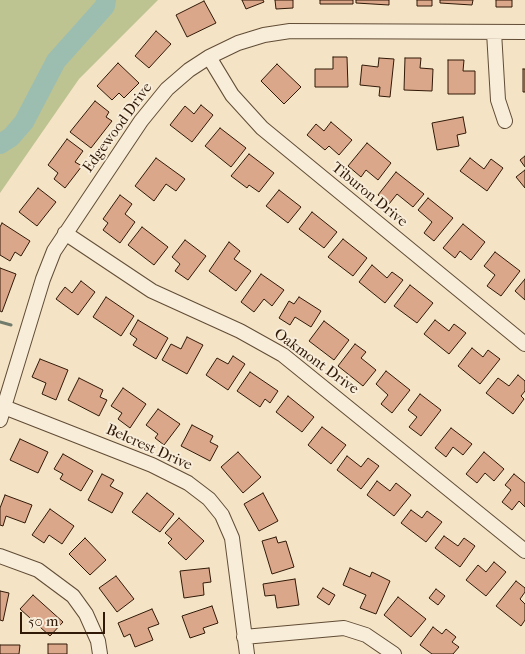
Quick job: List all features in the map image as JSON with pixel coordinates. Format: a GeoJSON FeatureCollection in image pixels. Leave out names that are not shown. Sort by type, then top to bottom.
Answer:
{"type":"FeatureCollection","features":[{"type":"Feature","properties":{"kind":"street","name":"Edgewood Drive"},"geometry":{"type":"LineString","coordinates":[[2,413],[45,271],[65,233],[153,105],[180,77],[209,57],[254,38],[290,31],[525,32]]}},
{"type":"Feature","properties":{"kind":"street"},"geometry":{"type":"LineString","coordinates":[[494,32],[498,100],[505,121]]}},
{"type":"Feature","properties":{"kind":"street","name":"Tiburon Drive"},"geometry":{"type":"LineString","coordinates":[[209,57],[232,95],[262,128],[525,344]]}},
{"type":"Feature","properties":{"kind":"street","name":"Oakmont Drive"},"geometry":{"type":"LineString","coordinates":[[65,233],[152,291],[240,331],[283,355],[525,551]]}},
{"type":"Feature","properties":{"kind":"street","name":"Belcrest Drive"},"geometry":{"type":"LineString","coordinates":[[2,413],[152,465],[188,483],[204,494],[222,515],[232,538],[247,654]]}},
{"type":"Feature","properties":{"kind":"street"},"geometry":{"type":"LineString","coordinates":[[0,556],[38,570],[73,596],[86,614],[98,641],[100,654]]}},
{"type":"Feature","properties":{"kind":"street"},"geometry":{"type":"LineString","coordinates":[[244,637],[344,628],[366,635],[394,654]]}},
{"type":"Feature","properties":{"kind":"green space"},"geometry":{"type":"Polygon","coordinates":[[[0,0],[158,0],[79,79],[0,193],[0,0]]]}},
{"type":"Feature","properties":{"kind":"building"},"geometry":{"type":"Polygon","coordinates":[[[242,0],[263,0],[264,2],[246,9],[242,0]]]}},
{"type":"Feature","properties":{"kind":"building"},"geometry":{"type":"Polygon","coordinates":[[[275,0],[293,0],[293,8],[276,9],[275,0]]]}},
{"type":"Feature","properties":{"kind":"building"},"geometry":{"type":"Polygon","coordinates":[[[320,0],[353,0],[353,4],[320,4],[320,0]]]}},
{"type":"Feature","properties":{"kind":"building"},"geometry":{"type":"Polygon","coordinates":[[[356,0],[389,0],[389,5],[356,3],[356,0]]]}},
{"type":"Feature","properties":{"kind":"building"},"geometry":{"type":"Polygon","coordinates":[[[417,0],[432,0],[432,6],[417,6],[417,0]]]}},
{"type":"Feature","properties":{"kind":"building"},"geometry":{"type":"Polygon","coordinates":[[[440,0],[473,0],[472,5],[440,3],[440,0]]]}},
{"type":"Feature","properties":{"kind":"building"},"geometry":{"type":"Polygon","coordinates":[[[496,0],[512,0],[512,7],[496,7],[496,0]]]}},
{"type":"Feature","properties":{"kind":"building"},"geometry":{"type":"Polygon","coordinates":[[[204,1],[216,23],[187,37],[176,15],[204,1]]]}},
{"type":"Feature","properties":{"kind":"building"},"geometry":{"type":"Polygon","coordinates":[[[156,31],[171,44],[149,68],[135,56],[156,31]]]}},
{"type":"Feature","properties":{"kind":"building"},"geometry":{"type":"Polygon","coordinates":[[[333,57],[347,57],[348,87],[315,87],[315,69],[333,69],[333,57]]]}},
{"type":"Feature","properties":{"kind":"building"},"geometry":{"type":"Polygon","coordinates":[[[379,58],[394,59],[390,97],[379,96],[380,87],[360,85],[362,65],[378,67],[379,58]]]}},
{"type":"Feature","properties":{"kind":"building"},"geometry":{"type":"Polygon","coordinates":[[[405,58],[421,58],[420,68],[433,69],[432,91],[404,90],[405,58]]]}},
{"type":"Feature","properties":{"kind":"building"},"geometry":{"type":"Polygon","coordinates":[[[448,60],[464,60],[463,71],[475,71],[475,94],[448,94],[448,60]]]}},
{"type":"Feature","properties":{"kind":"building"},"geometry":{"type":"Polygon","coordinates":[[[118,63],[139,83],[124,98],[119,93],[112,100],[97,86],[118,63]]]}},
{"type":"Feature","properties":{"kind":"building"},"geometry":{"type":"Polygon","coordinates":[[[277,64],[301,87],[284,104],[261,81],[277,64]]]}},
{"type":"Feature","properties":{"kind":"building"},"geometry":{"type":"Polygon","coordinates":[[[523,69],[525,69],[525,92],[523,92],[523,69]]]}},
{"type":"Feature","properties":{"kind":"building"},"geometry":{"type":"Polygon","coordinates":[[[95,101],[109,112],[106,117],[112,121],[91,148],[70,132],[95,101]]]}},
{"type":"Feature","properties":{"kind":"building"},"geometry":{"type":"Polygon","coordinates":[[[201,105],[213,115],[192,142],[170,125],[185,106],[194,114],[201,105]]]}},
{"type":"Feature","properties":{"kind":"building"},"geometry":{"type":"Polygon","coordinates":[[[463,117],[466,133],[457,135],[459,146],[437,150],[432,123],[463,117]]]}},
{"type":"Feature","properties":{"kind":"building"},"geometry":{"type":"Polygon","coordinates":[[[331,122],[352,140],[339,155],[329,146],[325,150],[307,135],[316,124],[324,131],[331,122]]]}},
{"type":"Feature","properties":{"kind":"building"},"geometry":{"type":"Polygon","coordinates":[[[220,128],[246,148],[231,167],[205,146],[220,128]]]}},
{"type":"Feature","properties":{"kind":"building"},"geometry":{"type":"Polygon","coordinates":[[[67,139],[83,151],[75,162],[82,166],[65,188],[54,179],[58,173],[48,165],[67,139]]]}},
{"type":"Feature","properties":{"kind":"building"},"geometry":{"type":"Polygon","coordinates":[[[367,143],[391,163],[378,180],[366,170],[361,177],[348,166],[367,143]]]}},
{"type":"Feature","properties":{"kind":"building"},"geometry":{"type":"Polygon","coordinates":[[[249,154],[274,173],[259,192],[249,185],[247,188],[231,176],[249,154]]]}},
{"type":"Feature","properties":{"kind":"building"},"geometry":{"type":"Polygon","coordinates":[[[525,156],[525,167],[520,160],[525,156]]]}},
{"type":"Feature","properties":{"kind":"building"},"geometry":{"type":"Polygon","coordinates":[[[156,158],[185,179],[176,191],[166,184],[154,201],[135,186],[156,158]]]}},
{"type":"Feature","properties":{"kind":"building"},"geometry":{"type":"Polygon","coordinates":[[[470,158],[484,169],[491,159],[503,168],[487,191],[460,171],[470,158]]]}},
{"type":"Feature","properties":{"kind":"building"},"geometry":{"type":"Polygon","coordinates":[[[525,170],[525,188],[516,177],[525,170]]]}},
{"type":"Feature","properties":{"kind":"building"},"geometry":{"type":"Polygon","coordinates":[[[396,172],[424,194],[413,207],[397,194],[389,204],[378,195],[396,172]]]}},
{"type":"Feature","properties":{"kind":"building"},"geometry":{"type":"Polygon","coordinates":[[[38,188],[56,202],[37,226],[19,212],[38,188]]]}},
{"type":"Feature","properties":{"kind":"building"},"geometry":{"type":"Polygon","coordinates":[[[279,190],[301,207],[288,223],[266,206],[279,190]]]}},
{"type":"Feature","properties":{"kind":"building"},"geometry":{"type":"Polygon","coordinates":[[[120,195],[132,204],[125,214],[135,222],[120,243],[103,230],[108,223],[103,219],[120,195]]]}},
{"type":"Feature","properties":{"kind":"building"},"geometry":{"type":"Polygon","coordinates":[[[428,198],[453,218],[434,241],[424,233],[432,222],[418,210],[428,198]]]}},
{"type":"Feature","properties":{"kind":"building"},"geometry":{"type":"Polygon","coordinates":[[[312,212],[337,232],[324,248],[299,229],[312,212]]]}},
{"type":"Feature","properties":{"kind":"building"},"geometry":{"type":"Polygon","coordinates":[[[2,223],[30,241],[21,256],[15,252],[10,261],[0,255],[0,227],[2,223]]]}},
{"type":"Feature","properties":{"kind":"building"},"geometry":{"type":"Polygon","coordinates":[[[463,224],[485,242],[471,260],[460,251],[455,258],[443,248],[463,224]]]}},
{"type":"Feature","properties":{"kind":"building"},"geometry":{"type":"Polygon","coordinates":[[[142,227],[168,247],[154,265],[128,245],[142,227]]]}},
{"type":"Feature","properties":{"kind":"building"},"geometry":{"type":"Polygon","coordinates":[[[343,239],[367,258],[353,276],[328,257],[343,239]]]}},
{"type":"Feature","properties":{"kind":"building"},"geometry":{"type":"Polygon","coordinates":[[[185,240],[206,256],[188,280],[175,271],[180,264],[172,257],[185,240]]]}},
{"type":"Feature","properties":{"kind":"building"},"geometry":{"type":"Polygon","coordinates":[[[229,242],[240,251],[234,259],[251,271],[236,291],[209,271],[229,242]]]}},
{"type":"Feature","properties":{"kind":"building"},"geometry":{"type":"Polygon","coordinates":[[[495,252],[520,271],[501,296],[487,286],[495,275],[484,266],[495,252]]]}},
{"type":"Feature","properties":{"kind":"building"},"geometry":{"type":"Polygon","coordinates":[[[372,265],[387,278],[392,272],[403,280],[385,303],[359,282],[372,265]]]}},
{"type":"Feature","properties":{"kind":"building"},"geometry":{"type":"Polygon","coordinates":[[[0,268],[16,274],[2,312],[0,311],[0,268]]]}},
{"type":"Feature","properties":{"kind":"building"},"geometry":{"type":"Polygon","coordinates":[[[261,274],[284,290],[272,306],[264,299],[254,312],[241,302],[261,274]]]}},
{"type":"Feature","properties":{"kind":"building"},"geometry":{"type":"Polygon","coordinates":[[[525,279],[525,300],[515,291],[525,279]]]}},
{"type":"Feature","properties":{"kind":"building"},"geometry":{"type":"Polygon","coordinates":[[[81,281],[95,292],[78,315],[56,299],[65,287],[72,293],[81,281]]]}},
{"type":"Feature","properties":{"kind":"building"},"geometry":{"type":"Polygon","coordinates":[[[410,285],[433,303],[417,323],[394,306],[410,285]]]}},
{"type":"Feature","properties":{"kind":"building"},"geometry":{"type":"Polygon","coordinates":[[[106,297],[134,316],[121,336],[93,317],[106,297]]]}},
{"type":"Feature","properties":{"kind":"building"},"geometry":{"type":"Polygon","coordinates":[[[299,297],[321,311],[311,327],[295,317],[290,325],[279,318],[289,301],[294,304],[299,297]]]}},
{"type":"Feature","properties":{"kind":"building"},"geometry":{"type":"Polygon","coordinates":[[[138,320],[168,338],[156,359],[133,345],[137,339],[130,334],[138,320]]]}},
{"type":"Feature","properties":{"kind":"building"},"geometry":{"type":"Polygon","coordinates":[[[435,320],[449,331],[454,324],[466,333],[449,354],[424,334],[435,320]]]}},
{"type":"Feature","properties":{"kind":"building"},"geometry":{"type":"Polygon","coordinates":[[[324,321],[349,340],[334,360],[309,341],[324,321]]]}},
{"type":"Feature","properties":{"kind":"building"},"geometry":{"type":"Polygon","coordinates":[[[187,337],[203,345],[187,374],[162,360],[171,344],[181,349],[187,337]]]}},
{"type":"Feature","properties":{"kind":"building"},"geometry":{"type":"Polygon","coordinates":[[[355,344],[366,352],[361,358],[376,370],[363,386],[338,366],[355,344]]]}},
{"type":"Feature","properties":{"kind":"building"},"geometry":{"type":"Polygon","coordinates":[[[472,348],[483,357],[488,350],[500,359],[480,384],[458,366],[472,348]]]}},
{"type":"Feature","properties":{"kind":"building"},"geometry":{"type":"Polygon","coordinates":[[[233,356],[245,364],[228,390],[206,375],[217,358],[228,364],[233,356]]]}},
{"type":"Feature","properties":{"kind":"building"},"geometry":{"type":"Polygon","coordinates":[[[40,359],[68,370],[56,400],[42,394],[46,383],[32,377],[40,359]]]}},
{"type":"Feature","properties":{"kind":"building"},"geometry":{"type":"Polygon","coordinates":[[[386,371],[410,390],[392,413],[381,404],[388,395],[376,384],[386,371]]]}},
{"type":"Feature","properties":{"kind":"building"},"geometry":{"type":"Polygon","coordinates":[[[250,372],[278,391],[270,403],[265,399],[260,407],[237,391],[250,372]]]}},
{"type":"Feature","properties":{"kind":"building"},"geometry":{"type":"Polygon","coordinates":[[[518,375],[525,381],[525,391],[521,396],[524,399],[513,414],[486,393],[498,378],[509,386],[518,375]]]}},
{"type":"Feature","properties":{"kind":"building"},"geometry":{"type":"Polygon","coordinates":[[[79,378],[103,390],[100,397],[107,400],[99,416],[68,400],[79,378]]]}},
{"type":"Feature","properties":{"kind":"building"},"geometry":{"type":"Polygon","coordinates":[[[123,388],[146,404],[130,428],[118,419],[122,413],[111,406],[123,388]]]}},
{"type":"Feature","properties":{"kind":"building"},"geometry":{"type":"Polygon","coordinates":[[[420,394],[441,410],[421,436],[409,427],[417,417],[408,410],[420,394]]]}},
{"type":"Feature","properties":{"kind":"building"},"geometry":{"type":"Polygon","coordinates":[[[288,396],[314,417],[302,432],[276,412],[288,396]]]}},
{"type":"Feature","properties":{"kind":"building"},"geometry":{"type":"Polygon","coordinates":[[[158,409],[180,424],[164,445],[155,438],[158,434],[146,425],[158,409]]]}},
{"type":"Feature","properties":{"kind":"building"},"geometry":{"type":"Polygon","coordinates":[[[192,425],[213,436],[210,442],[218,446],[210,461],[181,446],[192,425]]]}},
{"type":"Feature","properties":{"kind":"building"},"geometry":{"type":"Polygon","coordinates":[[[322,427],[346,445],[331,464],[308,445],[322,427]]]}},
{"type":"Feature","properties":{"kind":"building"},"geometry":{"type":"Polygon","coordinates":[[[451,428],[472,444],[463,455],[453,447],[446,457],[435,448],[451,428]]]}},
{"type":"Feature","properties":{"kind":"building"},"geometry":{"type":"Polygon","coordinates":[[[20,439],[48,452],[38,473],[10,460],[20,439]]]}},
{"type":"Feature","properties":{"kind":"building"},"geometry":{"type":"Polygon","coordinates":[[[238,452],[261,477],[243,493],[221,467],[238,452]]]}},
{"type":"Feature","properties":{"kind":"building"},"geometry":{"type":"Polygon","coordinates":[[[484,452],[504,469],[494,481],[485,473],[477,483],[466,474],[484,452]]]}},
{"type":"Feature","properties":{"kind":"building"},"geometry":{"type":"Polygon","coordinates":[[[63,454],[93,471],[81,491],[60,479],[63,474],[54,469],[63,454]]]}},
{"type":"Feature","properties":{"kind":"building"},"geometry":{"type":"Polygon","coordinates":[[[347,456],[361,467],[368,458],[379,466],[361,489],[337,470],[347,456]]]}},
{"type":"Feature","properties":{"kind":"building"},"geometry":{"type":"Polygon","coordinates":[[[102,474],[114,480],[110,486],[123,493],[112,513],[88,500],[102,474]]]}},
{"type":"Feature","properties":{"kind":"building"},"geometry":{"type":"Polygon","coordinates":[[[514,474],[525,483],[525,507],[519,501],[512,510],[502,502],[511,490],[505,485],[514,474]]]}},
{"type":"Feature","properties":{"kind":"building"},"geometry":{"type":"Polygon","coordinates":[[[377,481],[390,491],[396,483],[411,495],[394,516],[367,495],[377,481]]]}},
{"type":"Feature","properties":{"kind":"building"},"geometry":{"type":"Polygon","coordinates":[[[147,493],[174,514],[160,532],[132,512],[147,493]]]}},
{"type":"Feature","properties":{"kind":"building"},"geometry":{"type":"Polygon","coordinates":[[[263,493],[278,521],[259,531],[244,504],[263,493]]]}},
{"type":"Feature","properties":{"kind":"building"},"geometry":{"type":"Polygon","coordinates":[[[5,495],[32,505],[25,523],[6,516],[3,526],[0,525],[0,508],[5,495]]]}},
{"type":"Feature","properties":{"kind":"building"},"geometry":{"type":"Polygon","coordinates":[[[50,509],[74,526],[62,544],[49,535],[44,543],[32,535],[50,509]]]}},
{"type":"Feature","properties":{"kind":"building"},"geometry":{"type":"Polygon","coordinates":[[[411,510],[422,518],[427,511],[442,522],[426,542],[401,523],[411,510]]]}},
{"type":"Feature","properties":{"kind":"building"},"geometry":{"type":"Polygon","coordinates":[[[179,518],[204,541],[186,560],[168,543],[172,539],[165,533],[179,518]]]}},
{"type":"Feature","properties":{"kind":"building"},"geometry":{"type":"Polygon","coordinates":[[[444,536],[458,546],[464,538],[475,546],[460,567],[435,548],[444,536]]]}},
{"type":"Feature","properties":{"kind":"building"},"geometry":{"type":"Polygon","coordinates":[[[276,537],[278,543],[286,541],[294,567],[272,574],[262,541],[276,537]]]}},
{"type":"Feature","properties":{"kind":"building"},"geometry":{"type":"Polygon","coordinates":[[[85,538],[106,560],[90,575],[69,554],[85,538]]]}},
{"type":"Feature","properties":{"kind":"building"},"geometry":{"type":"Polygon","coordinates":[[[494,562],[506,572],[486,596],[466,580],[478,565],[486,572],[494,562]]]}},
{"type":"Feature","properties":{"kind":"building"},"geometry":{"type":"Polygon","coordinates":[[[209,568],[211,582],[203,583],[204,595],[184,598],[180,571],[209,568]]]}},
{"type":"Feature","properties":{"kind":"building"},"geometry":{"type":"Polygon","coordinates":[[[350,568],[370,577],[372,572],[390,581],[376,614],[360,608],[366,595],[343,585],[350,568]]]}},
{"type":"Feature","properties":{"kind":"building"},"geometry":{"type":"Polygon","coordinates":[[[116,576],[134,599],[117,612],[99,588],[116,576]]]}},
{"type":"Feature","properties":{"kind":"building"},"geometry":{"type":"Polygon","coordinates":[[[295,579],[299,605],[277,608],[275,595],[265,596],[263,584],[295,579]]]}},
{"type":"Feature","properties":{"kind":"building"},"geometry":{"type":"Polygon","coordinates":[[[516,581],[525,588],[525,592],[520,599],[525,604],[525,620],[521,626],[496,606],[516,581]]]}},
{"type":"Feature","properties":{"kind":"building"},"geometry":{"type":"Polygon","coordinates":[[[323,588],[335,595],[329,605],[317,597],[323,588]]]}},
{"type":"Feature","properties":{"kind":"building"},"geometry":{"type":"Polygon","coordinates":[[[436,589],[445,596],[438,605],[429,598],[436,589]]]}},
{"type":"Feature","properties":{"kind":"building"},"geometry":{"type":"Polygon","coordinates":[[[0,591],[9,593],[3,621],[0,620],[0,591]]]}},
{"type":"Feature","properties":{"kind":"building"},"geometry":{"type":"Polygon","coordinates":[[[33,595],[63,622],[50,636],[20,609],[33,595]]]}},
{"type":"Feature","properties":{"kind":"building"},"geometry":{"type":"Polygon","coordinates":[[[398,597],[426,619],[411,637],[384,615],[398,597]]]}},
{"type":"Feature","properties":{"kind":"building"},"geometry":{"type":"Polygon","coordinates":[[[212,606],[218,623],[203,628],[205,633],[190,638],[182,616],[212,606]]]}},
{"type":"Feature","properties":{"kind":"building"},"geometry":{"type":"Polygon","coordinates":[[[152,609],[159,624],[148,628],[153,640],[135,647],[130,634],[124,637],[118,623],[152,609]]]}},
{"type":"Feature","properties":{"kind":"building"},"geometry":{"type":"Polygon","coordinates":[[[433,627],[442,634],[446,629],[456,637],[452,642],[459,647],[453,654],[432,654],[420,645],[433,627]]]}},
{"type":"Feature","properties":{"kind":"building"},"geometry":{"type":"Polygon","coordinates":[[[48,644],[67,644],[67,654],[48,654],[48,644]]]}},
{"type":"Feature","properties":{"kind":"building"},"geometry":{"type":"Polygon","coordinates":[[[0,645],[20,645],[19,654],[0,654],[0,645]]]}},
{"type":"Feature","properties":{"kind":"waterway"},"geometry":{"type":"LineString","coordinates":[[0,144],[11,137],[24,122],[56,61],[105,6],[106,0]]}},
{"type":"Feature","properties":{"kind":"waterway"},"geometry":{"type":"LineString","coordinates":[[0,322],[11,325]]}}]}
